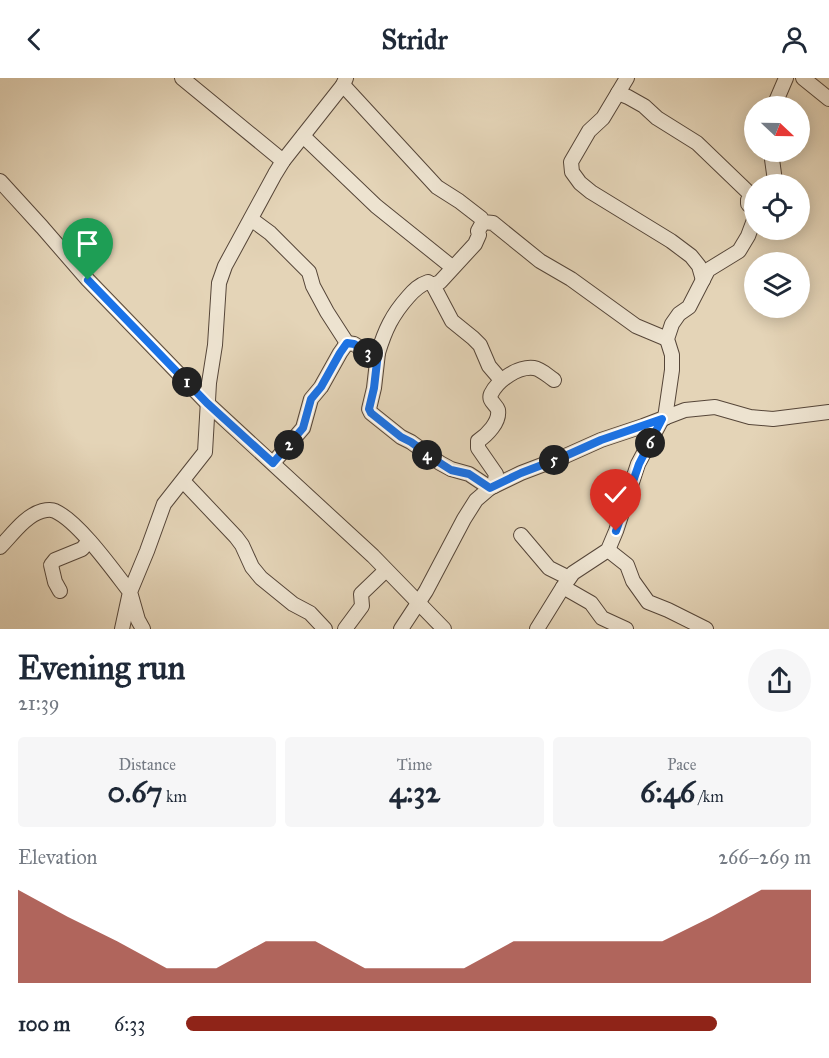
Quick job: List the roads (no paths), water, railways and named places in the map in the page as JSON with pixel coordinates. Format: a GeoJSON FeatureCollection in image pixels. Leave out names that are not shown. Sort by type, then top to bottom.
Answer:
{"type":"FeatureCollection","features":[{"type":"Feature","properties":{"kind":"street"},"geometry":{"type":"LineString","coordinates":[[182,78],[284,161]]}},
{"type":"Feature","properties":{"kind":"street"},"geometry":{"type":"LineString","coordinates":[[627,78],[603,118],[589,131],[571,162],[572,172],[591,192],[671,241],[691,256],[699,266],[703,280]]}},
{"type":"Feature","properties":{"kind":"street"},"geometry":{"type":"LineString","coordinates":[[778,96],[786,78]]}},
{"type":"Feature","properties":{"kind":"street"},"geometry":{"type":"LineString","coordinates":[[803,78],[829,99]]}},
{"type":"Feature","properties":{"kind":"street"},"geometry":{"type":"LineString","coordinates":[[122,629],[130,592],[164,504],[205,452],[207,403],[215,345],[219,283],[225,266],[275,174],[344,81],[437,187],[459,201],[483,222]]}},
{"type":"Feature","properties":{"kind":"street"},"geometry":{"type":"LineString","coordinates":[[618,93],[644,106],[657,118],[697,143],[744,188]]}},
{"type":"Feature","properties":{"kind":"street"},"geometry":{"type":"LineString","coordinates":[[303,136],[376,206],[452,267]]}},
{"type":"Feature","properties":{"kind":"street"},"geometry":{"type":"LineString","coordinates":[[0,181],[88,280],[207,403],[386,570],[444,629]]}},
{"type":"Feature","properties":{"kind":"street"},"geometry":{"type":"LineString","coordinates":[[251,219],[270,233],[309,272],[313,286],[347,343],[354,344],[373,356],[378,353]]}},
{"type":"Feature","properties":{"kind":"street"},"geometry":{"type":"LineString","coordinates":[[433,285],[440,282],[475,244],[483,222]]}},
{"type":"Feature","properties":{"kind":"street"},"geometry":{"type":"LineString","coordinates":[[483,222],[493,223],[540,261],[571,279],[636,326],[667,339]]}},
{"type":"Feature","properties":{"kind":"street"},"geometry":{"type":"LineString","coordinates":[[537,629],[573,573],[608,550],[639,464],[664,418],[672,370],[672,355],[667,339],[672,324],[689,307],[708,270],[739,251],[746,240]]}},
{"type":"Feature","properties":{"kind":"street"},"geometry":{"type":"LineString","coordinates":[[492,487],[469,474],[451,470],[401,437],[369,409],[378,353],[390,320],[420,284],[428,282],[433,285],[452,321],[480,345],[489,366],[501,380]]}},
{"type":"Feature","properties":{"kind":"street"},"geometry":{"type":"LineString","coordinates":[[273,463],[303,428],[311,399],[321,387],[347,343]]}},
{"type":"Feature","properties":{"kind":"street"},"geometry":{"type":"LineString","coordinates":[[492,487],[496,474],[478,448],[478,441],[498,419],[498,410],[490,400],[491,395],[501,380],[526,368],[537,368],[554,380]]}},
{"type":"Feature","properties":{"kind":"street"},"geometry":{"type":"LineString","coordinates":[[402,629],[440,567],[476,500],[492,487],[601,440],[685,410],[715,408],[750,417],[773,419],[829,412]]}},
{"type":"Feature","properties":{"kind":"street"},"geometry":{"type":"LineString","coordinates":[[183,481],[236,537],[252,567],[261,578],[293,604],[310,613],[325,629]]}},
{"type":"Feature","properties":{"kind":"street"},"geometry":{"type":"LineString","coordinates":[[0,547],[20,525],[39,512],[52,510],[66,518],[89,541],[130,592],[143,629]]}},
{"type":"Feature","properties":{"kind":"street"},"geometry":{"type":"LineString","coordinates":[[521,536],[549,568],[591,603],[602,618],[626,629]]}},
{"type":"Feature","properties":{"kind":"street"},"geometry":{"type":"LineString","coordinates":[[60,591],[51,565],[55,560],[82,549],[89,541]]}},
{"type":"Feature","properties":{"kind":"street"},"geometry":{"type":"LineString","coordinates":[[608,550],[627,565],[633,581],[647,602],[706,629]]}},
{"type":"Feature","properties":{"kind":"street"},"geometry":{"type":"LineString","coordinates":[[345,629],[362,606],[361,594],[386,570]]}}]}
